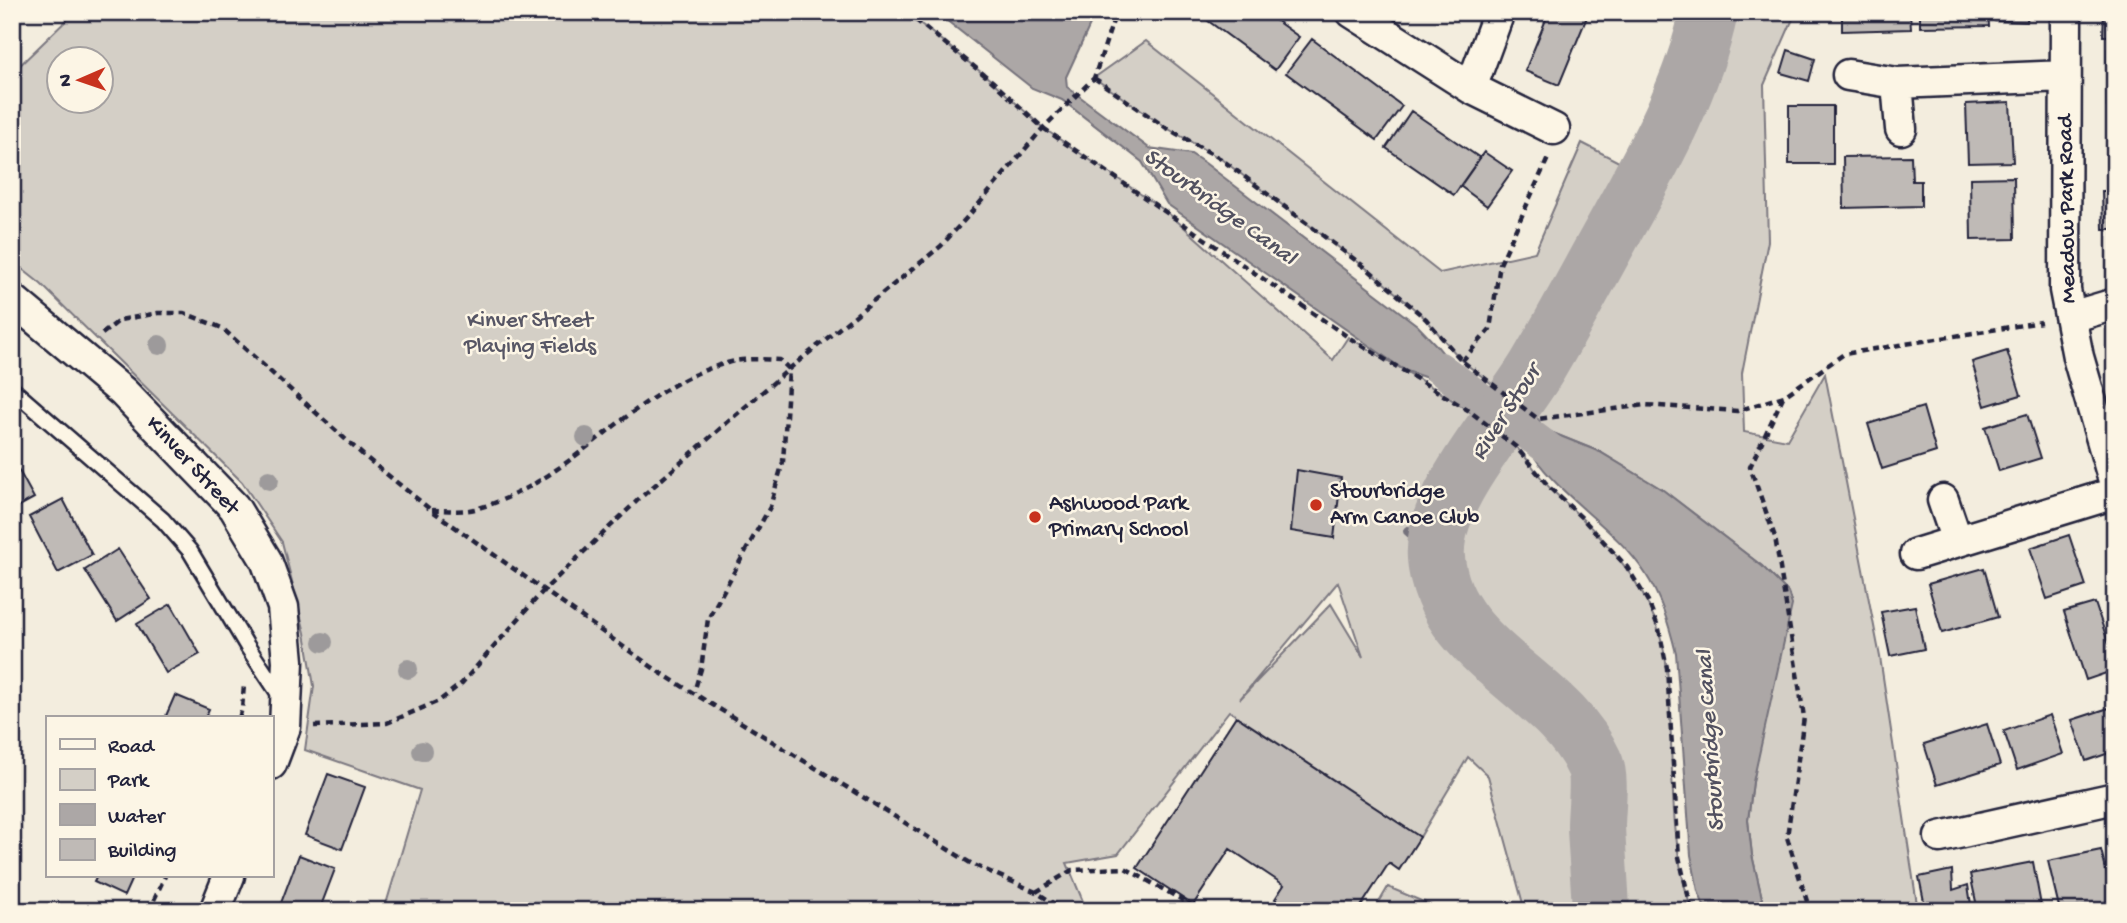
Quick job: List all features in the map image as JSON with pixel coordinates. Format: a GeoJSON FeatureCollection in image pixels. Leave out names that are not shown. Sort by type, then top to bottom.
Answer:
{"type":"FeatureCollection","features":[{"type":"Feature","properties":{"kind":"street"},"geometry":{"type":"LineString","coordinates":[[1352,12],[1471,88],[1554,129]]}},
{"type":"Feature","properties":{"kind":"street"},"geometry":{"type":"LineString","coordinates":[[1471,88],[1499,12]]}},
{"type":"Feature","properties":{"kind":"street","name":"Meadow Park Road"},"geometry":{"type":"LineString","coordinates":[[2066,12],[2065,290],[2078,356],[2115,484]]}},
{"type":"Feature","properties":{"kind":"street"},"geometry":{"type":"LineString","coordinates":[[1848,75],[1898,83],[2065,76]]}},
{"type":"Feature","properties":{"kind":"street"},"geometry":{"type":"LineString","coordinates":[[1898,83],[1901,129]]}},
{"type":"Feature","properties":{"kind":"street","name":"Kinver Street"},"geometry":{"type":"LineString","coordinates":[[12,299],[123,392],[234,507],[267,559],[283,607],[288,660],[286,717],[273,758]]}},
{"type":"Feature","properties":{"kind":"street"},"geometry":{"type":"LineString","coordinates":[[2071,317],[2115,304]]}},
{"type":"Feature","properties":{"kind":"street"},"geometry":{"type":"LineString","coordinates":[[1916,554],[2115,493]]}},
{"type":"Feature","properties":{"kind":"street"},"geometry":{"type":"LineString","coordinates":[[1943,500],[1957,541]]}},
{"type":"Feature","properties":{"kind":"street"},"geometry":{"type":"LineString","coordinates":[[1940,837],[2115,798]]}},
{"type":"Feature","properties":{"kind":"street"},"geometry":{"type":"LineString","coordinates":[[215,911],[228,878]]}},
{"type":"Feature","properties":{"kind":"lane"},"geometry":{"type":"LineString","coordinates":[[12,389],[163,520],[196,560],[286,717]]}},
{"type":"Feature","properties":{"kind":"path"},"geometry":{"type":"LineString","coordinates":[[906,12],[992,81],[1043,128],[1348,337],[1468,410],[1516,447],[1550,488],[1582,517],[1627,567],[1648,601],[1659,629],[1667,668],[1679,857],[1692,911]]}},
{"type":"Feature","properties":{"kind":"path"},"geometry":{"type":"LineString","coordinates":[[286,717],[387,723],[439,701],[462,683],[544,590],[640,498],[789,369],[941,246],[1043,128],[1094,78],[1116,12]]}},
{"type":"Feature","properties":{"kind":"path"},"geometry":{"type":"LineString","coordinates":[[1094,78],[1165,127],[1220,159],[1370,271],[1426,319],[1462,361],[1538,419],[1645,405],[1737,411],[1784,396],[1844,354],[2071,317]]}},
{"type":"Feature","properties":{"kind":"path"},"geometry":{"type":"LineString","coordinates":[[1462,361],[1490,329],[1500,264],[1552,149],[1554,129]]}},
{"type":"Feature","properties":{"kind":"path"},"geometry":{"type":"LineString","coordinates":[[73,349],[96,339],[120,320],[158,313],[184,313],[222,328],[363,456],[431,510],[618,645],[972,864],[1037,892],[1065,911]]}},
{"type":"Feature","properties":{"kind":"path"},"geometry":{"type":"LineString","coordinates":[[431,510],[472,509],[499,501],[548,476],[653,398],[690,377],[728,362],[780,360],[789,369],[783,462],[770,507],[708,619],[701,668],[694,692]]}},
{"type":"Feature","properties":{"kind":"path"},"geometry":{"type":"LineString","coordinates":[[1784,396],[1750,467],[1776,537],[1804,717],[1787,837],[1810,911]]}},
{"type":"Feature","properties":{"kind":"path"},"geometry":{"type":"LineString","coordinates":[[1037,892],[1072,870],[1125,868],[1202,911]]}},
{"type":"Feature","properties":{"kind":"path"},"geometry":{"type":"LineString","coordinates":[[149,911],[164,878]]}},
{"type":"Feature","properties":{"kind":"green space","name":"Kinver Street Playing Fields"},"geometry":{"type":"Polygon","coordinates":[[[75,12],[906,12],[992,81],[1043,128],[1167,212],[1333,360],[1348,337],[1439,391],[1510,441],[1548,486],[1611,549],[1641,592],[1662,641],[1667,669],[1678,853],[1692,911],[1525,911],[1488,776],[1468,757],[1420,837],[1229,711],[1118,854],[1067,863],[1087,911],[384,911],[420,790],[305,750],[314,686],[305,633],[282,542],[242,482],[41,284],[12,261],[12,73],[75,12]],[[1338,582],[1240,699],[1331,604],[1363,657],[1338,582]]]}},
{"type":"Feature","properties":{"kind":"green space"},"geometry":{"type":"Polygon","coordinates":[[[1709,12],[1796,12],[1764,85],[1768,241],[1742,373],[1744,432],[1787,440],[1825,374],[1880,657],[1918,911],[1765,911],[1752,855],[1748,820],[1787,592],[1762,566],[1663,490],[1600,452],[1543,429],[1538,419],[1462,361],[1426,319],[1370,271],[1221,159],[1165,127],[1094,78],[1146,41],[1440,273],[1535,252],[1582,143],[1644,175],[1684,90],[1709,12]]]}},
{"type":"Feature","properties":{"kind":"green space"},"geometry":{"type":"Polygon","coordinates":[[[1388,887],[1445,911],[1374,911],[1388,887]]]}},
{"type":"Feature","properties":{"kind":"water","name":"Stourbridge Canal"},"geometry":{"type":"Polygon","coordinates":[[[936,12],[1096,12],[1066,77],[1067,87],[1149,148],[1191,154],[1205,163],[1417,325],[1476,395],[1404,370],[1167,204],[1142,162],[1062,100],[1032,88],[936,12]]]}},
{"type":"Feature","properties":{"kind":"water","name":"Stourbridge Canal"},"geometry":{"type":"Polygon","coordinates":[[[1543,429],[1600,452],[1663,490],[1762,566],[1788,592],[1792,605],[1753,782],[1748,820],[1752,855],[1765,911],[1706,911],[1698,891],[1691,855],[1676,653],[1660,601],[1651,582],[1633,557],[1559,486],[1533,455],[1528,434],[1543,429]]]}},
{"type":"Feature","properties":{"kind":"building"},"geometry":{"type":"Polygon","coordinates":[[[1196,12],[1264,12],[1299,37],[1275,70],[1196,12]]]}},
{"type":"Feature","properties":{"kind":"building"},"geometry":{"type":"Polygon","coordinates":[[[1549,12],[1589,12],[1559,85],[1525,71],[1549,12]]]}},
{"type":"Feature","properties":{"kind":"building"},"geometry":{"type":"Polygon","coordinates":[[[1842,12],[1910,12],[1911,29],[1842,31],[1842,12]]]}},
{"type":"Feature","properties":{"kind":"building"},"geometry":{"type":"Polygon","coordinates":[[[1920,12],[1988,12],[1989,26],[1920,27],[1920,12]]]}},
{"type":"Feature","properties":{"kind":"building"},"geometry":{"type":"Polygon","coordinates":[[[1996,12],[2028,12],[2027,22],[1995,21],[1996,12]]]}},
{"type":"Feature","properties":{"kind":"building"},"geometry":{"type":"Polygon","coordinates":[[[2104,12],[2115,12],[2115,36],[2103,36],[2104,12]]]}},
{"type":"Feature","properties":{"kind":"building"},"geometry":{"type":"Polygon","coordinates":[[[1312,39],[1402,106],[1377,140],[1286,73],[1312,39]]]}},
{"type":"Feature","properties":{"kind":"building"},"geometry":{"type":"Polygon","coordinates":[[[2108,49],[2115,49],[2115,107],[2107,107],[2108,49]]]}},
{"type":"Feature","properties":{"kind":"building"},"geometry":{"type":"Polygon","coordinates":[[[1788,50],[1815,59],[1809,81],[1781,73],[1788,50]]]}},
{"type":"Feature","properties":{"kind":"building"},"geometry":{"type":"Polygon","coordinates":[[[2010,102],[2013,162],[1968,163],[1966,104],[2010,102]]]}},
{"type":"Feature","properties":{"kind":"building"},"geometry":{"type":"Polygon","coordinates":[[[1789,106],[1833,106],[1833,164],[1789,164],[1789,106]]]}},
{"type":"Feature","properties":{"kind":"building"},"geometry":{"type":"Polygon","coordinates":[[[1411,111],[1480,158],[1454,195],[1386,148],[1411,111]]]}},
{"type":"Feature","properties":{"kind":"building"},"geometry":{"type":"Polygon","coordinates":[[[1484,152],[1512,171],[1487,206],[1460,186],[1484,152]]]}},
{"type":"Feature","properties":{"kind":"building"},"geometry":{"type":"Polygon","coordinates":[[[1911,156],[1912,181],[1921,181],[1921,206],[1844,208],[1843,157],[1911,156]]]}},
{"type":"Feature","properties":{"kind":"building"},"geometry":{"type":"Polygon","coordinates":[[[2014,177],[2015,239],[1971,240],[1970,178],[2014,177]]]}},
{"type":"Feature","properties":{"kind":"building"},"geometry":{"type":"Polygon","coordinates":[[[2102,191],[2115,191],[2115,229],[2103,229],[2102,191]]]}},
{"type":"Feature","properties":{"kind":"building"},"geometry":{"type":"Polygon","coordinates":[[[2007,351],[2021,395],[1985,406],[1972,362],[2007,351]]]}},
{"type":"Feature","properties":{"kind":"building"},"geometry":{"type":"Polygon","coordinates":[[[1923,407],[1936,452],[1882,469],[1868,424],[1923,407]]]}},
{"type":"Feature","properties":{"kind":"building"},"geometry":{"type":"Polygon","coordinates":[[[2027,414],[2041,458],[1999,471],[1985,427],[2027,414]]]}},
{"type":"Feature","properties":{"kind":"building"},"geometry":{"type":"Polygon","coordinates":[[[12,458],[34,498],[12,510],[12,458]]]}},
{"type":"Feature","properties":{"kind":"building","name":"Stourbridge Arm Canoe Club"},"geometry":{"type":"Polygon","coordinates":[[[1297,470],[1341,478],[1334,538],[1291,531],[1297,470]]]}},
{"type":"Feature","properties":{"kind":"building"},"geometry":{"type":"Polygon","coordinates":[[[63,499],[92,555],[58,573],[29,517],[63,499]]]}},
{"type":"Feature","properties":{"kind":"building"},"geometry":{"type":"Polygon","coordinates":[[[2069,535],[2086,586],[2047,599],[2030,548],[2069,535]]]}},
{"type":"Feature","properties":{"kind":"building"},"geometry":{"type":"Polygon","coordinates":[[[118,549],[151,599],[117,621],[85,570],[118,549]]]}},
{"type":"Feature","properties":{"kind":"building"},"geometry":{"type":"Polygon","coordinates":[[[1984,568],[1998,617],[1942,633],[1928,584],[1984,568]]]}},
{"type":"Feature","properties":{"kind":"building"},"geometry":{"type":"Polygon","coordinates":[[[2095,603],[2115,670],[2086,680],[2064,612],[2095,603]]]}},
{"type":"Feature","properties":{"kind":"building"},"geometry":{"type":"Polygon","coordinates":[[[171,604],[200,654],[166,673],[137,624],[171,604]]]}},
{"type":"Feature","properties":{"kind":"building"},"geometry":{"type":"Polygon","coordinates":[[[1915,606],[1924,649],[1890,656],[1881,612],[1915,606]]]}},
{"type":"Feature","properties":{"kind":"building"},"geometry":{"type":"Polygon","coordinates":[[[175,695],[209,709],[206,716],[166,716],[175,695]]]}},
{"type":"Feature","properties":{"kind":"building"},"geometry":{"type":"Polygon","coordinates":[[[2115,706],[2115,751],[2086,761],[2072,720],[2115,706]]]}},
{"type":"Feature","properties":{"kind":"building"},"geometry":{"type":"Polygon","coordinates":[[[2050,715],[2063,754],[2017,770],[2004,731],[2050,715]]]}},
{"type":"Feature","properties":{"kind":"building"},"geometry":{"type":"Polygon","coordinates":[[[1236,716],[1420,837],[1399,870],[1389,863],[1358,911],[1285,911],[1288,907],[1275,899],[1284,885],[1230,849],[1193,905],[1137,868],[1236,716]]]}},
{"type":"Feature","properties":{"kind":"building"},"geometry":{"type":"Polygon","coordinates":[[[1987,724],[2000,765],[1937,785],[1924,744],[1987,724]]]}},
{"type":"Feature","properties":{"kind":"building"},"geometry":{"type":"Polygon","coordinates":[[[328,774],[365,787],[342,849],[305,835],[328,774]]]}},
{"type":"Feature","properties":{"kind":"building"},"geometry":{"type":"Polygon","coordinates":[[[2101,850],[2114,901],[2060,911],[2048,861],[2101,850]]]}},
{"type":"Feature","properties":{"kind":"building"},"geometry":{"type":"Polygon","coordinates":[[[299,855],[335,869],[319,911],[278,911],[299,855]]]}},
{"type":"Feature","properties":{"kind":"building"},"geometry":{"type":"Polygon","coordinates":[[[2033,862],[2042,911],[1978,911],[1970,874],[2033,862]]]}},
{"type":"Feature","properties":{"kind":"building"},"geometry":{"type":"Polygon","coordinates":[[[1952,870],[1953,890],[1968,885],[1972,911],[1926,911],[1919,877],[1952,870]]]}},
{"type":"Feature","properties":{"kind":"building"},"geometry":{"type":"Polygon","coordinates":[[[96,878],[132,878],[124,896],[94,882],[96,878]]]}},
{"type":"Feature","properties":{"kind":"building"},"geometry":{"type":"Polygon","coordinates":[[[12,903],[33,911],[12,911],[12,903]]]}},
{"type":"Feature","properties":{"kind":"waterway","name":"River Stour"},"geometry":{"type":"LineString","coordinates":[[1601,911],[1596,826],[1598,785],[1594,763],[1577,735],[1555,711],[1480,644],[1459,619],[1443,591],[1436,558],[1438,534],[1458,484],[1539,364],[1655,154],[1681,99],[1702,41],[1709,12]]}},
{"type":"Feature","properties":{"kind":"waterway","name":"River Stour"},"geometry":{"type":"LineString","coordinates":[[1439,368],[1565,461]]}},
{"type":"Feature","properties":{"kind":"waterway"},"geometry":{"type":"LineString","coordinates":[[1408,531],[1436,555]]}},
{"type":"Feature","properties":{"kind":"place","name":"Stourbridge Arm Canoe Club"},"geometry":{"type":"Point","coordinates":[1316,505]}},
{"type":"Feature","properties":{"kind":"place","name":"Ashwood Park Primary School"},"geometry":{"type":"Point","coordinates":[1035,517]}}]}
